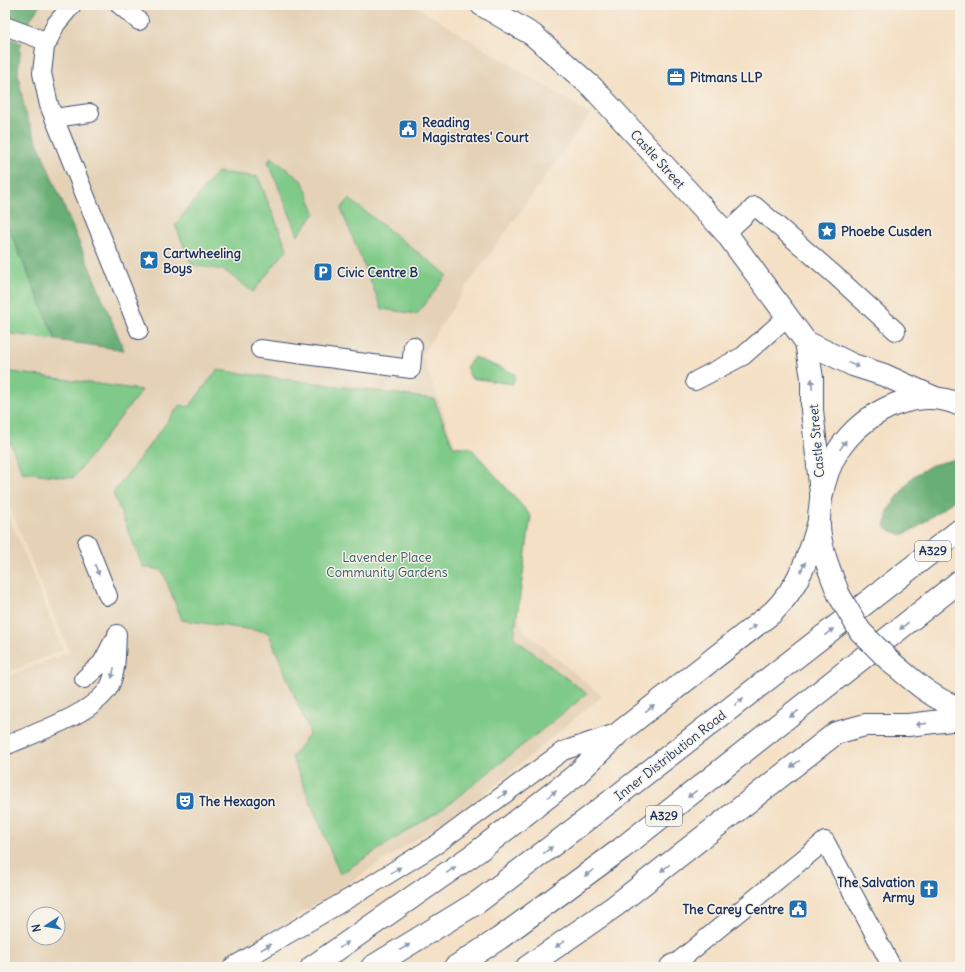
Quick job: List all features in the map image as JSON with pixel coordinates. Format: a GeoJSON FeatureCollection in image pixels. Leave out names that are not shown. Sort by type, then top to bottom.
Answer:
{"type":"FeatureCollection","features":[{"type":"Feature","properties":{"kind":"main road","name":"Castle Street"},"geometry":{"type":"LineString","coordinates":[[482,5],[533,35],[593,88],[726,233],[806,342],[853,365],[952,402]]}},
{"type":"Feature","properties":{"kind":"main road","name":"Castle Street"},"geometry":{"type":"LineString","coordinates":[[806,342],[812,378],[812,410],[821,493]]}},
{"type":"Feature","properties":{"kind":"main road"},"geometry":{"type":"LineString","coordinates":[[312,967],[477,852],[576,776],[620,732],[773,612],[784,600],[799,577],[811,549],[819,521],[821,493],[832,460],[846,439],[870,418],[887,407],[910,400],[952,402]]}},
{"type":"Feature","properties":{"kind":"main road"},"geometry":{"type":"LineString","coordinates":[[819,521],[828,567],[839,595],[860,631],[892,663],[924,689],[951,706],[960,708]]}},
{"type":"Feature","properties":{"kind":"main road","name":"Inner Distribution Road"},"geometry":{"type":"LineString","coordinates":[[372,967],[485,897],[960,530]]}},
{"type":"Feature","properties":{"kind":"main road","name":"A329"},"geometry":{"type":"LineString","coordinates":[[455,967],[500,938],[621,849],[960,581]]}},
{"type":"Feature","properties":{"kind":"main road"},"geometry":{"type":"LineString","coordinates":[[527,967],[615,906],[836,733],[865,725],[908,725],[960,719]]}},
{"type":"Feature","properties":{"kind":"lane"},"geometry":{"type":"LineString","coordinates":[[72,5],[56,24],[45,47],[42,73],[49,105],[139,330]]}},
{"type":"Feature","properties":{"kind":"lane"},"geometry":{"type":"LineString","coordinates":[[120,5],[140,21]]}},
{"type":"Feature","properties":{"kind":"lane"},"geometry":{"type":"LineString","coordinates":[[5,26],[48,42]]}},
{"type":"Feature","properties":{"kind":"lane"},"geometry":{"type":"LineString","coordinates":[[54,118],[90,113]]}},
{"type":"Feature","properties":{"kind":"lane"},"geometry":{"type":"LineString","coordinates":[[726,233],[755,206],[896,331]]}},
{"type":"Feature","properties":{"kind":"lane"},"geometry":{"type":"LineString","coordinates":[[695,380],[743,356],[787,317]]}},
{"type":"Feature","properties":{"kind":"lane"},"geometry":{"type":"LineString","coordinates":[[260,349],[411,369],[413,346]]}},
{"type":"Feature","properties":{"kind":"lane"},"geometry":{"type":"LineString","coordinates":[[87,543],[108,596]]}},
{"type":"Feature","properties":{"kind":"lane"},"geometry":{"type":"LineString","coordinates":[[5,746],[82,712],[97,700],[111,684],[116,660],[117,634],[102,663],[84,679]]}},
{"type":"Feature","properties":{"kind":"lane"},"geometry":{"type":"LineString","coordinates":[[232,967],[363,890],[437,844],[563,751],[620,732]]}},
{"type":"Feature","properties":{"kind":"lane"},"geometry":{"type":"LineString","coordinates":[[673,966],[825,841],[892,967]]}},
{"type":"Feature","properties":{"kind":"shaded area"},"geometry":{"type":"Polygon","coordinates":[[[5,5],[414,5],[590,114],[464,290],[422,355],[523,630],[602,696],[480,798],[285,924],[205,967],[5,967],[5,677],[69,652],[5,496],[5,5]]]}},
{"type":"Feature","properties":{"kind":"shaded area"},"geometry":{"type":"Polygon","coordinates":[[[5,505],[63,650],[5,674],[5,505]]]}},
{"type":"Feature","properties":{"kind":"green space"},"geometry":{"type":"Polygon","coordinates":[[[5,5],[40,5],[26,26],[5,17],[5,5]]]}},
{"type":"Feature","properties":{"kind":"green space"},"geometry":{"type":"Polygon","coordinates":[[[5,36],[21,43],[18,73],[25,113],[124,350],[56,340],[5,219],[5,36]]]}},
{"type":"Feature","properties":{"kind":"green space"},"geometry":{"type":"Polygon","coordinates":[[[271,157],[303,182],[315,213],[298,235],[268,161],[271,157]]]}},
{"type":"Feature","properties":{"kind":"green space"},"geometry":{"type":"Polygon","coordinates":[[[217,172],[258,177],[287,249],[253,292],[224,270],[192,265],[175,225],[217,172]]]}},
{"type":"Feature","properties":{"kind":"green space"},"geometry":{"type":"Polygon","coordinates":[[[349,199],[447,275],[417,314],[382,309],[341,209],[349,199]]]}},
{"type":"Feature","properties":{"kind":"green space"},"geometry":{"type":"Polygon","coordinates":[[[5,219],[56,340],[5,333],[5,219]]]}},
{"type":"Feature","properties":{"kind":"green space"},"geometry":{"type":"Polygon","coordinates":[[[474,357],[515,374],[513,384],[471,378],[466,367],[474,357]]]}},
{"type":"Feature","properties":{"kind":"green space","name":"Lavender Place Community Gardens"},"geometry":{"type":"Polygon","coordinates":[[[217,370],[434,399],[453,446],[471,448],[531,516],[514,638],[587,694],[445,807],[340,874],[292,757],[310,733],[268,632],[182,620],[162,570],[143,567],[113,493],[180,405],[189,407],[217,370]]]}},
{"type":"Feature","properties":{"kind":"green space"},"geometry":{"type":"Polygon","coordinates":[[[5,371],[142,390],[73,478],[22,472],[5,429],[5,371]]]}},
{"type":"Feature","properties":{"kind":"green space"},"geometry":{"type":"Polygon","coordinates":[[[960,458],[960,496],[916,528],[902,535],[885,528],[888,510],[912,477],[932,465],[960,458]]]}},
{"type":"Feature","properties":{"kind":"place","name":"Pitmans LLP"},"geometry":{"type":"Point","coordinates":[676,77]}},
{"type":"Feature","properties":{"kind":"place","name":"Reading Magistrates' Court"},"geometry":{"type":"Point","coordinates":[408,129]}},
{"type":"Feature","properties":{"kind":"place","name":"Phoebe Cusden"},"geometry":{"type":"Point","coordinates":[827,231]}},
{"type":"Feature","properties":{"kind":"place","name":"Cartwheeling Boys"},"geometry":{"type":"Point","coordinates":[149,260]}},
{"type":"Feature","properties":{"kind":"place","name":"Civic Centre B"},"geometry":{"type":"Point","coordinates":[323,272]}},
{"type":"Feature","properties":{"kind":"place","name":"The Hexagon"},"geometry":{"type":"Point","coordinates":[185,801]}},
{"type":"Feature","properties":{"kind":"place","name":"The Salvation Army"},"geometry":{"type":"Point","coordinates":[929,889]}},
{"type":"Feature","properties":{"kind":"place","name":"The Carey Centre"},"geometry":{"type":"Point","coordinates":[798,909]}}]}
